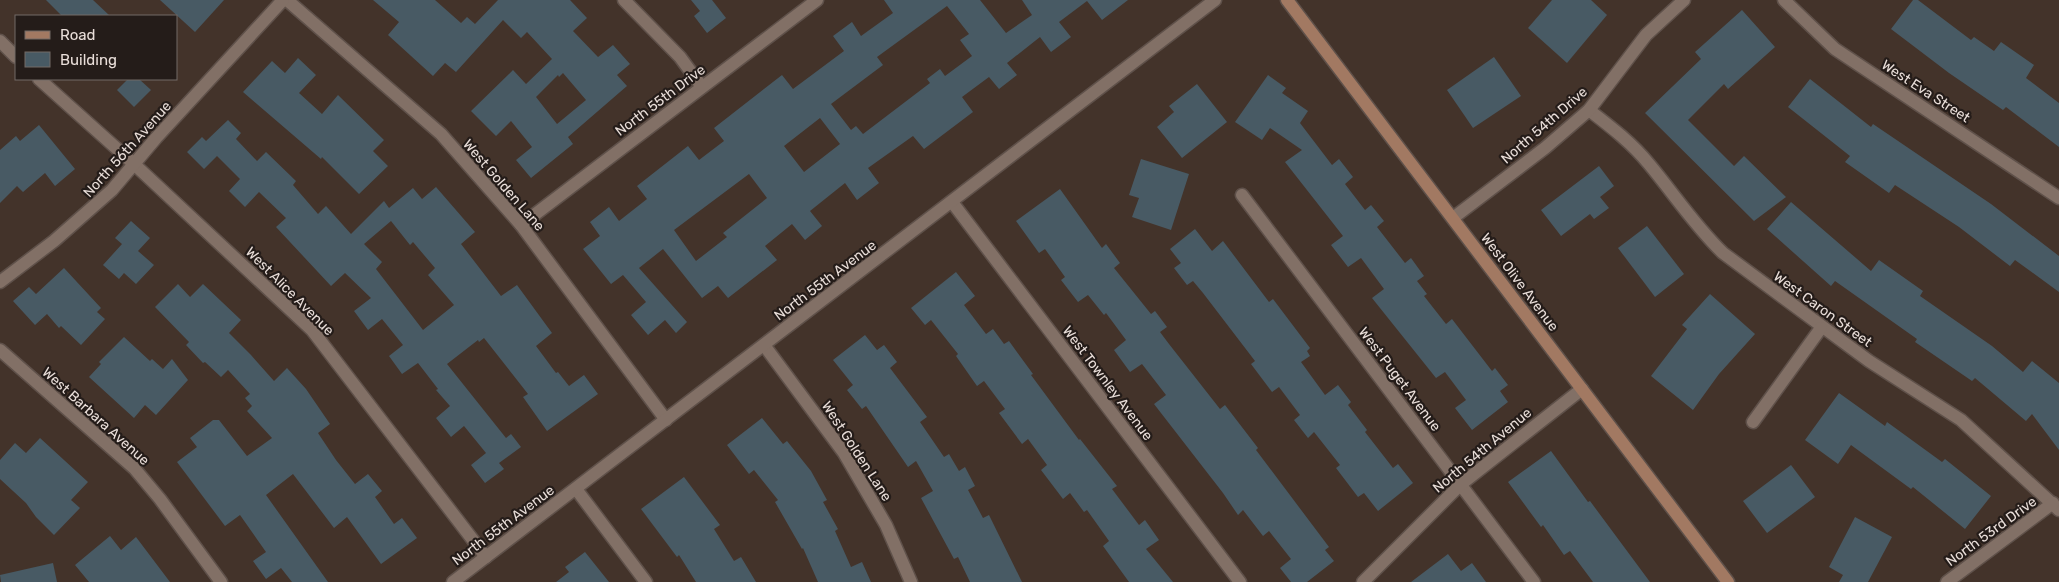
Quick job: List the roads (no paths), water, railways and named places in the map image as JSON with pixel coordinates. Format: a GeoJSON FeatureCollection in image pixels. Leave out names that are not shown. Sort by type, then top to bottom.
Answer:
{"type":"FeatureCollection","features":[{"type":"Feature","properties":{"kind":"main road","name":"West Olive Avenue"},"geometry":{"type":"LineString","coordinates":[[1287,0],[1728,582]]}},
{"type":"Feature","properties":{"kind":"street","name":"North 56th Avenue"},"geometry":{"type":"LineString","coordinates":[[0,282],[91,211],[283,0]]}},
{"type":"Feature","properties":{"kind":"street","name":"West Golden Lane"},"geometry":{"type":"LineString","coordinates":[[287,0],[441,134],[521,225],[666,420]]}},
{"type":"Feature","properties":{"kind":"street"},"geometry":{"type":"LineString","coordinates":[[624,0],[680,56],[702,87]]}},
{"type":"Feature","properties":{"kind":"street","name":"North 55th Drive"},"geometry":{"type":"LineString","coordinates":[[521,225],[817,0]]}},
{"type":"Feature","properties":{"kind":"street","name":"North 55th Avenue"},"geometry":{"type":"LineString","coordinates":[[453,582],[1215,0]]}},
{"type":"Feature","properties":{"kind":"street","name":"North 54th Drive"},"geometry":{"type":"LineString","coordinates":[[1453,218],[1546,148],[1589,110],[1646,35],[1684,0]]}},
{"type":"Feature","properties":{"kind":"street","name":"West Eva Street"},"geometry":{"type":"LineString","coordinates":[[1784,0],[1835,49],[2059,198]]}},
{"type":"Feature","properties":{"kind":"street"},"geometry":{"type":"LineString","coordinates":[[0,41],[15,56]]}},
{"type":"Feature","properties":{"kind":"street","name":"West Alice Avenue"},"geometry":{"type":"LineString","coordinates":[[40,80],[134,164],[312,330],[486,556]]}},
{"type":"Feature","properties":{"kind":"street","name":"West Caron Street"},"geometry":{"type":"LineString","coordinates":[[1589,110],[1621,134],[1649,163],[1701,232],[1723,253],[1869,362],[1961,420],[2056,507]]}},
{"type":"Feature","properties":{"kind":"street","name":"West Puget Avenue"},"geometry":{"type":"LineString","coordinates":[[1242,194],[1534,582]]}},
{"type":"Feature","properties":{"kind":"street","name":"West Townley Avenue"},"geometry":{"type":"LineString","coordinates":[[952,202],[1240,582]]}},
{"type":"Feature","properties":{"kind":"street"},"geometry":{"type":"LineString","coordinates":[[1754,422],[1821,328]]}},
{"type":"Feature","properties":{"kind":"street","name":"West Golden Lane"},"geometry":{"type":"LineString","coordinates":[[764,345],[844,453],[886,525],[911,582]]}},
{"type":"Feature","properties":{"kind":"street","name":"West Barbara Avenue"},"geometry":{"type":"LineString","coordinates":[[0,350],[134,468],[160,499],[221,582]]}},
{"type":"Feature","properties":{"kind":"street","name":"North 54th Avenue"},"geometry":{"type":"LineString","coordinates":[[1363,582],[1460,485],[1582,389]]}},
{"type":"Feature","properties":{"kind":"street"},"geometry":{"type":"LineString","coordinates":[[576,489],[646,582]]}},
{"type":"Feature","properties":{"kind":"street","name":"North 53rd Drive"},"geometry":{"type":"LineString","coordinates":[[1947,582],[2056,507]]}}]}
